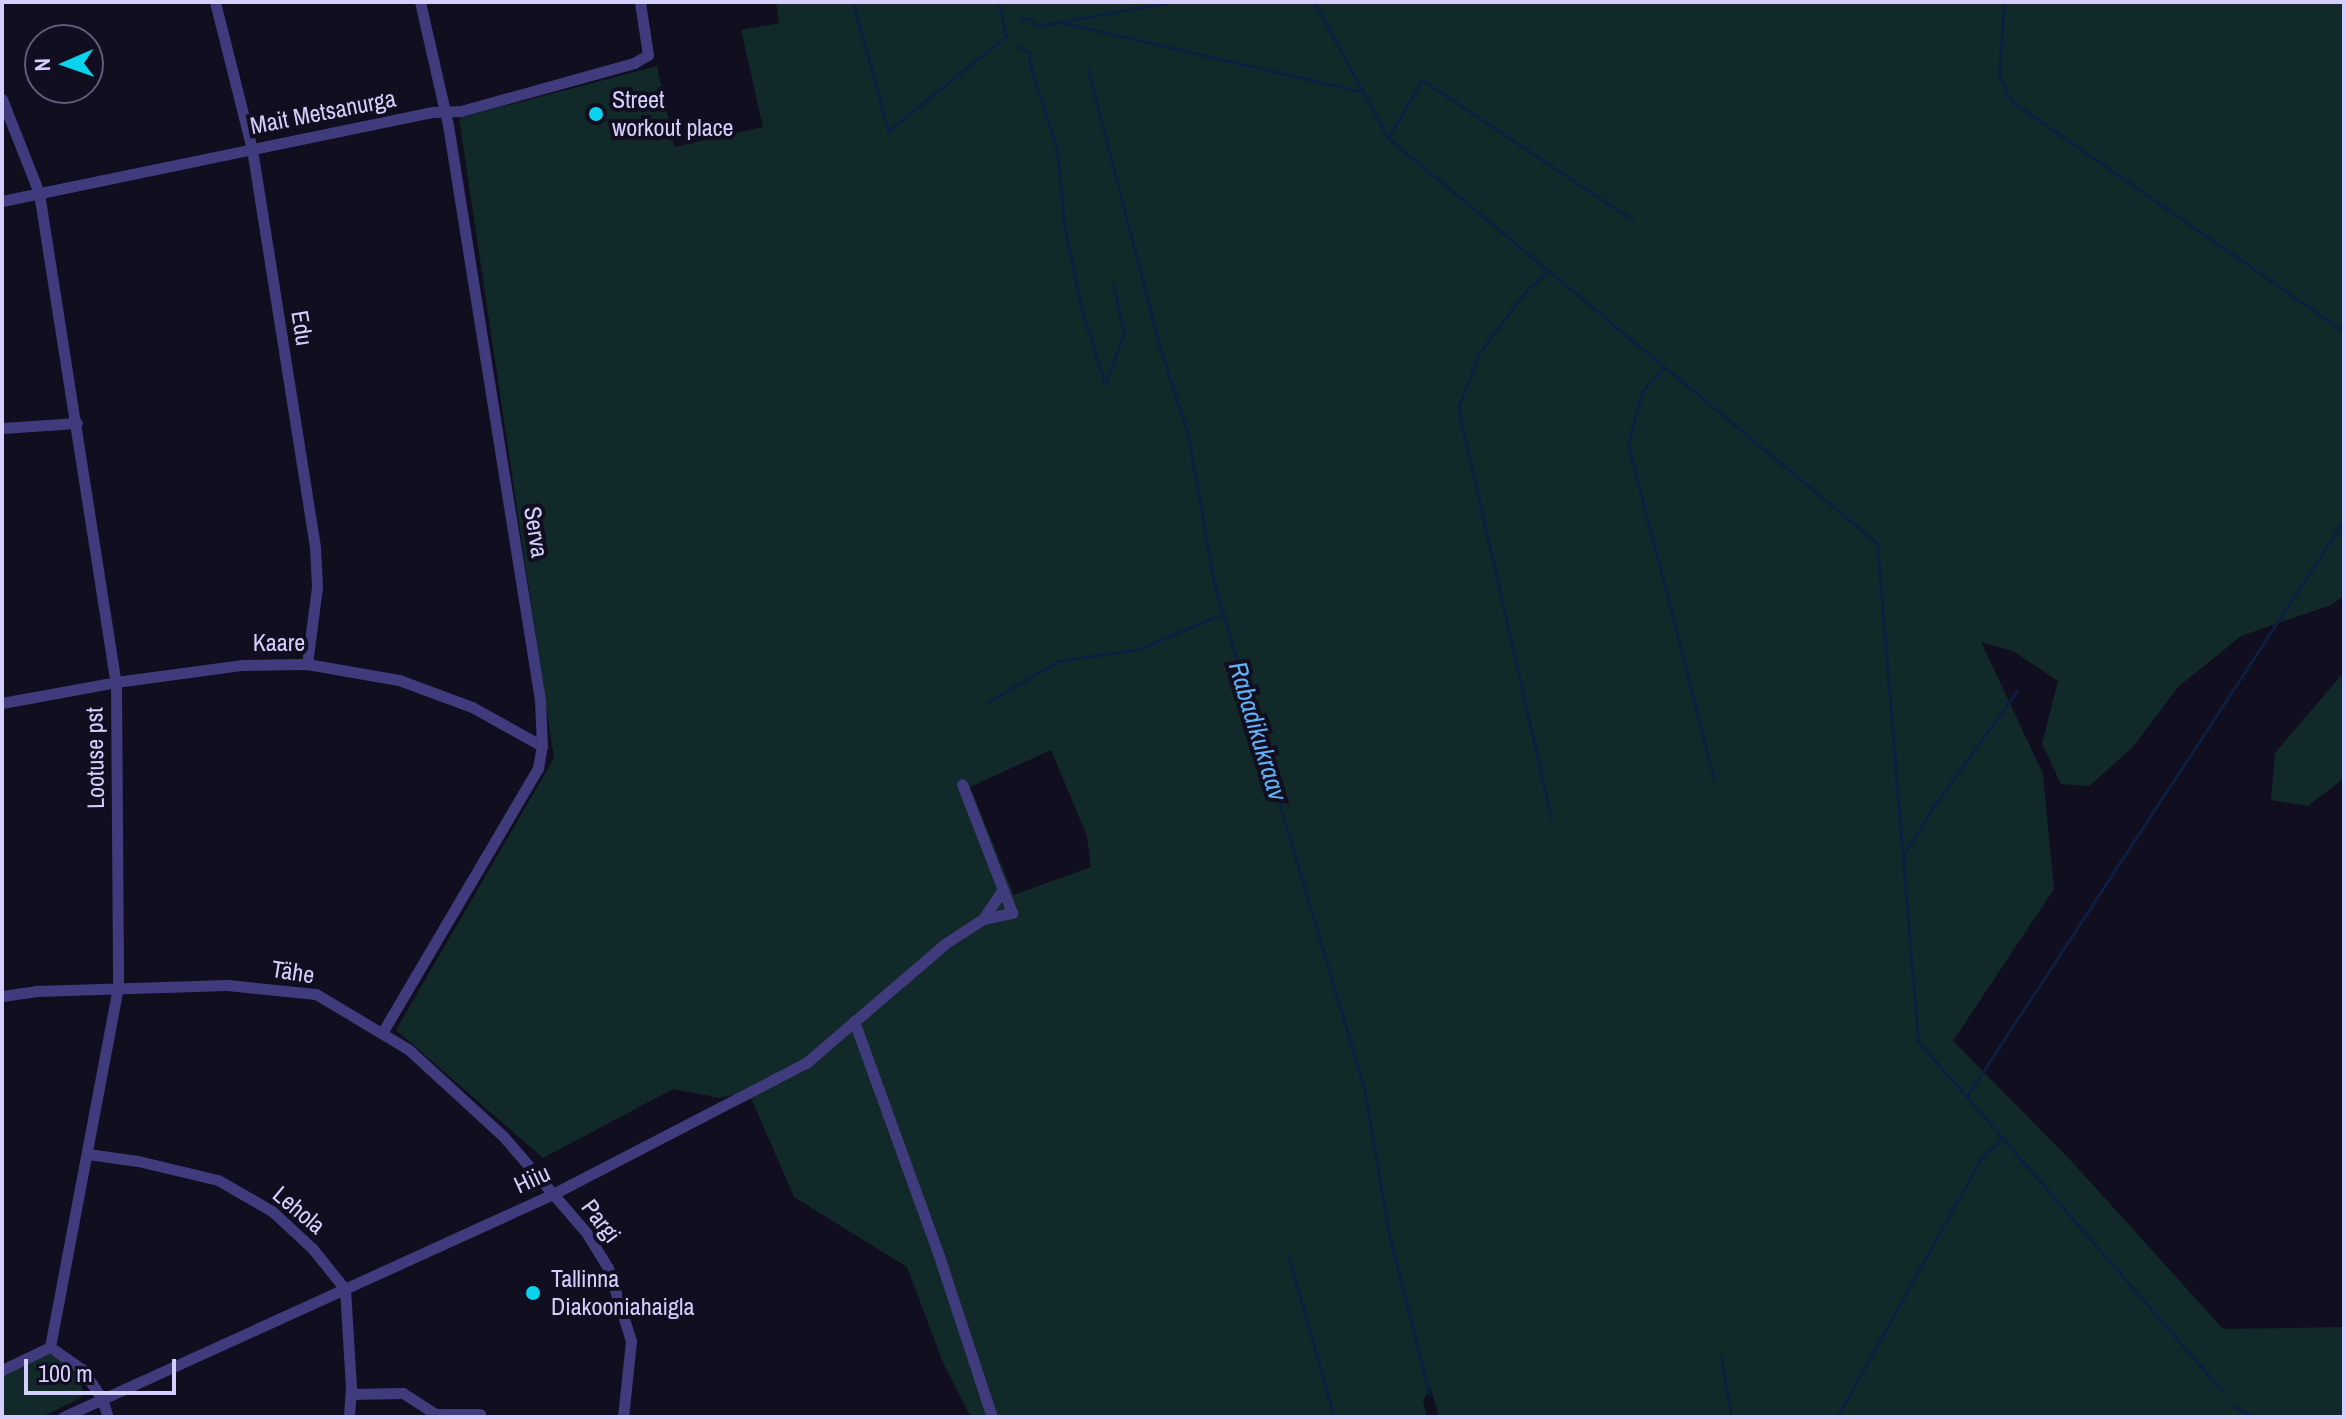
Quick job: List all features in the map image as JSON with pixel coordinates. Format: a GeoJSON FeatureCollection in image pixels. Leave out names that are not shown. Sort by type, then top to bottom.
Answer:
{"type":"FeatureCollection","features":[{"type":"Feature","properties":{"kind":"street","name":"Edu"},"geometry":{"type":"LineString","coordinates":[[215,2],[252,149],[315,548],[317,587],[307,664]]}},
{"type":"Feature","properties":{"kind":"street","name":"Serva"},"geometry":{"type":"LineString","coordinates":[[382,1033],[538,768],[542,746],[540,700],[446,112],[420,2]]}},
{"type":"Feature","properties":{"kind":"street","name":"Mait Metsanurga"},"geometry":{"type":"LineString","coordinates":[[2,201],[252,149],[461,111],[634,63],[648,55],[640,2]]}},
{"type":"Feature","properties":{"kind":"street","name":"Lootuse pst"},"geometry":{"type":"LineString","coordinates":[[2,99],[39,193],[116,682],[118,987],[50,1347]]}},
{"type":"Feature","properties":{"kind":"street"},"geometry":{"type":"LineString","coordinates":[[2,428],[77,423]]}},
{"type":"Feature","properties":{"kind":"street","name":"Kaare"},"geometry":{"type":"LineString","coordinates":[[2,703],[116,682],[241,665],[307,664],[399,680],[472,707],[542,746]]}},
{"type":"Feature","properties":{"kind":"street"},"geometry":{"type":"LineString","coordinates":[[962,784],[1003,889]]}},
{"type":"Feature","properties":{"kind":"street","name":"Hiiu"},"geometry":{"type":"LineString","coordinates":[[63,1417],[551,1195],[806,1063],[946,943],[983,919],[1012,913],[1003,889]]}},
{"type":"Feature","properties":{"kind":"street","name":"Hiiu"},"geometry":{"type":"LineString","coordinates":[[983,919],[1003,889]]}},
{"type":"Feature","properties":{"kind":"street","name":"Tähe"},"geometry":{"type":"LineString","coordinates":[[2,996],[36,991],[227,985],[316,994],[408,1049],[483,1115],[551,1195]]}},
{"type":"Feature","properties":{"kind":"street"},"geometry":{"type":"LineString","coordinates":[[854,1021],[940,1259],[992,1417]]}},
{"type":"Feature","properties":{"kind":"street","name":"Lehola"},"geometry":{"type":"LineString","coordinates":[[88,1154],[138,1161],[218,1180],[272,1211],[312,1248],[345,1289]]}},
{"type":"Feature","properties":{"kind":"street","name":"Pargi"},"geometry":{"type":"LineString","coordinates":[[551,1195],[586,1232],[608,1268],[631,1341],[623,1417]]}},
{"type":"Feature","properties":{"kind":"street"},"geometry":{"type":"LineString","coordinates":[[345,1289],[351,1394],[349,1417]]}},
{"type":"Feature","properties":{"kind":"street"},"geometry":{"type":"LineString","coordinates":[[2,1370],[50,1347],[82,1369],[102,1399],[108,1417]]}},
{"type":"Feature","properties":{"kind":"street"},"geometry":{"type":"LineString","coordinates":[[351,1394],[403,1393],[435,1414],[480,1414]]}},
{"type":"Feature","properties":{"kind":"green space"},"geometry":{"type":"Polygon","coordinates":[[[776,2],[2344,2],[2344,596],[2331,605],[2241,636],[2178,687],[2133,747],[2089,786],[2061,784],[2042,744],[2058,681],[2013,651],[1981,642],[2043,774],[2054,889],[1953,1041],[2075,1165],[2223,1329],[2344,1327],[2344,1417],[1439,1417],[1431,1389],[1423,1400],[1427,1417],[971,1417],[944,1365],[907,1267],[794,1197],[752,1100],[741,1093],[720,1098],[673,1089],[543,1158],[396,1030],[554,758],[459,118],[657,66],[674,147],[763,127],[741,30],[779,23],[776,2]],[[1051,750],[970,787],[1014,895],[1091,867],[1087,836],[1051,750]]]}},
{"type":"Feature","properties":{"kind":"green space"},"geometry":{"type":"Polygon","coordinates":[[[2344,672],[2344,778],[2308,806],[2271,800],[2275,753],[2344,672]]]}},
{"type":"Feature","properties":{"kind":"green space"},"geometry":{"type":"Polygon","coordinates":[[[49,1354],[72,1366],[83,1390],[81,1398],[41,1417],[2,1417],[2,1375],[49,1354]]]}},
{"type":"Feature","properties":{"kind":"waterway"},"geometry":{"type":"LineString","coordinates":[[853,2],[888,131],[1006,36],[999,2]]}},
{"type":"Feature","properties":{"kind":"waterway"},"geometry":{"type":"LineString","coordinates":[[1020,18],[1031,19],[1036,26],[1172,2]]}},
{"type":"Feature","properties":{"kind":"waterway"},"geometry":{"type":"LineString","coordinates":[[1314,2],[1388,138],[1877,543],[1918,1041],[2223,1392]]}},
{"type":"Feature","properties":{"kind":"waterway"},"geometry":{"type":"LineString","coordinates":[[2004,2],[1999,76],[2011,101],[2344,332]]}},
{"type":"Feature","properties":{"kind":"waterway"},"geometry":{"type":"LineString","coordinates":[[1060,22],[1360,91]]}},
{"type":"Feature","properties":{"kind":"waterway"},"geometry":{"type":"LineString","coordinates":[[1017,46],[1030,53],[1029,62],[1057,150],[1064,225],[1082,311],[1105,384],[1124,333],[1113,285]]}},
{"type":"Feature","properties":{"kind":"waterway","name":"Rabadikukraav"},"geometry":{"type":"LineString","coordinates":[[1088,69],[1158,342],[1188,435],[1214,584],[1364,1088],[1389,1235],[1429,1394]]}},
{"type":"Feature","properties":{"kind":"waterway"},"geometry":{"type":"LineString","coordinates":[[1388,138],[1422,80],[1633,220]]}},
{"type":"Feature","properties":{"kind":"waterway"},"geometry":{"type":"LineString","coordinates":[[1548,271],[1525,292],[1479,353],[1458,408],[1551,819]]}},
{"type":"Feature","properties":{"kind":"waterway"},"geometry":{"type":"LineString","coordinates":[[1664,368],[1642,391],[1628,444],[1714,779]]}},
{"type":"Feature","properties":{"kind":"waterway"},"geometry":{"type":"LineString","coordinates":[[1967,1096],[2344,520]]}},
{"type":"Feature","properties":{"kind":"waterway"},"geometry":{"type":"LineString","coordinates":[[988,702],[1058,661],[1139,649],[1224,613]]}},
{"type":"Feature","properties":{"kind":"waterway"},"geometry":{"type":"LineString","coordinates":[[1903,856],[1933,807],[2017,691]]}},
{"type":"Feature","properties":{"kind":"waterway"},"geometry":{"type":"LineString","coordinates":[[1837,1417],[1981,1158],[2004,1137]]}},
{"type":"Feature","properties":{"kind":"waterway"},"geometry":{"type":"LineString","coordinates":[[1289,1258],[1334,1417]]}},
{"type":"Feature","properties":{"kind":"waterway"},"geometry":{"type":"LineString","coordinates":[[1721,1358],[1731,1417]]}},
{"type":"Feature","properties":{"kind":"waterway"},"geometry":{"type":"LineString","coordinates":[[2234,1406],[2254,1417]]}},
{"type":"Feature","properties":{"kind":"place","name":"Street workout place"},"geometry":{"type":"Point","coordinates":[596,114]}},
{"type":"Feature","properties":{"kind":"place","name":"Tallinna Diakooniahaigla"},"geometry":{"type":"Point","coordinates":[533,1293]}}]}
